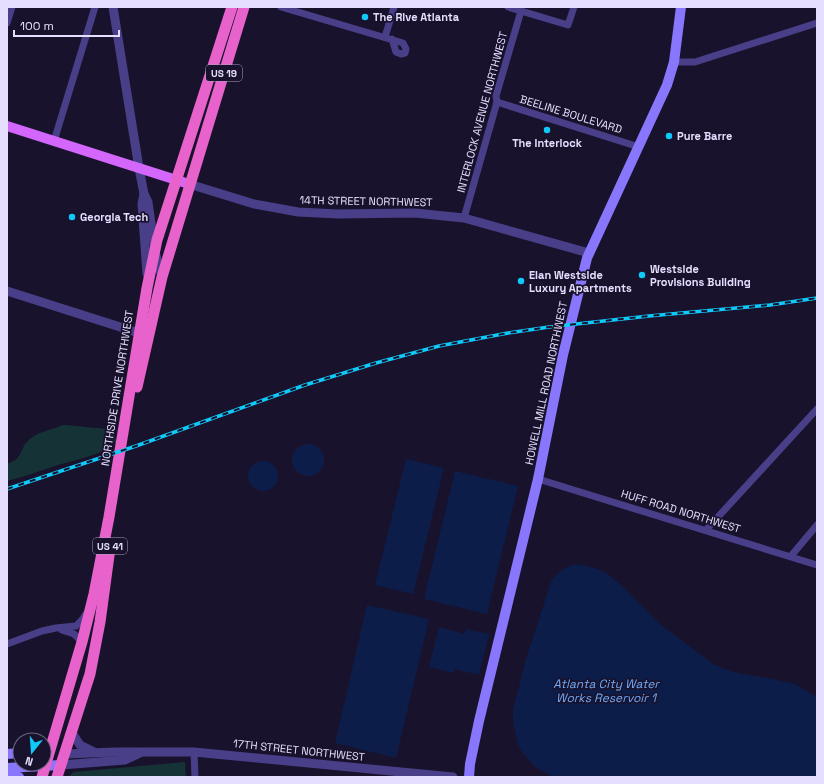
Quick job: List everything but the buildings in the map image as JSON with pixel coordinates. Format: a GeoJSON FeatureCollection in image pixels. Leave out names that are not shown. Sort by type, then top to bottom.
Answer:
{"type":"FeatureCollection","features":[{"type":"Feature","properties":{"kind":"highway","name":"NORTHSIDE DRIVE NORTHWEST"},"geometry":{"type":"LineString","coordinates":[[52,737],[82,642],[91,606],[108,517],[148,283],[157,240],[232,7]]}},
{"type":"Feature","properties":{"kind":"highway","name":"NORTHSIDE DRIVE NORTHWEST"},"geometry":{"type":"LineString","coordinates":[[57,777],[90,674],[111,538],[135,401],[162,277],[244,7]]}},
{"type":"Feature","properties":{"kind":"main road","name":"HOWELL MILL ROAD NORTHWEST"},"geometry":{"type":"LineString","coordinates":[[469,777],[470,764],[479,721],[538,478],[563,354],[589,253],[667,85],[674,62],[681,7]]}},
{"type":"Feature","properties":{"kind":"main road","name":"14TH STREET NORTHWEST"},"geometry":{"type":"LineString","coordinates":[[7,126],[189,184]]}},
{"type":"Feature","properties":{"kind":"main road","name":"17TH STREET NORTHWEST"},"geometry":{"type":"LineString","coordinates":[[52,753],[65,754]]}},
{"type":"Feature","properties":{"kind":"main road","name":"17TH STREET NORTHWEST"},"geometry":{"type":"LineString","coordinates":[[52,766],[61,765]]}},
{"type":"Feature","properties":{"kind":"main road"},"geometry":{"type":"LineString","coordinates":[[7,774],[19,777]]}},
{"type":"Feature","properties":{"kind":"street"},"geometry":{"type":"LineString","coordinates":[[7,23],[12,7]]}},
{"type":"Feature","properties":{"kind":"street"},"geometry":{"type":"LineString","coordinates":[[54,141],[95,7]]}},
{"type":"Feature","properties":{"kind":"street"},"geometry":{"type":"LineString","coordinates":[[113,7],[139,168],[144,194],[148,202],[155,252],[162,277]]}},
{"type":"Feature","properties":{"kind":"street"},"geometry":{"type":"LineString","coordinates":[[282,7],[388,38],[394,7]]}},
{"type":"Feature","properties":{"kind":"street"},"geometry":{"type":"LineString","coordinates":[[508,7],[568,26],[574,7]]}},
{"type":"Feature","properties":{"kind":"street","name":"INTERLOCK AVENUE NORTHWEST"},"geometry":{"type":"LineString","coordinates":[[464,218],[497,102],[496,96],[521,11]]}},
{"type":"Feature","properties":{"kind":"street"},"geometry":{"type":"LineString","coordinates":[[674,62],[695,62],[817,24]]}},
{"type":"Feature","properties":{"kind":"street","name":"BEELINE BOULEVARD"},"geometry":{"type":"LineString","coordinates":[[497,102],[639,147]]}},
{"type":"Feature","properties":{"kind":"street","name":"14TH STREET NORTHWEST"},"geometry":{"type":"LineString","coordinates":[[189,184],[254,204],[298,212],[338,214],[415,213],[464,218],[589,253]]}},
{"type":"Feature","properties":{"kind":"street"},"geometry":{"type":"LineString","coordinates":[[144,194],[142,204],[148,283]]}},
{"type":"Feature","properties":{"kind":"street"},"geometry":{"type":"LineString","coordinates":[[7,291],[139,333]]}},
{"type":"Feature","properties":{"kind":"street"},"geometry":{"type":"LineString","coordinates":[[706,530],[817,409]]}},
{"type":"Feature","properties":{"kind":"street","name":"HUFF ROAD NORTHWEST"},"geometry":{"type":"LineString","coordinates":[[538,478],[817,565]]}},
{"type":"Feature","properties":{"kind":"street"},"geometry":{"type":"LineString","coordinates":[[791,556],[817,525]]}},
{"type":"Feature","properties":{"kind":"street"},"geometry":{"type":"LineString","coordinates":[[7,644],[42,631],[76,626],[91,606]]}},
{"type":"Feature","properties":{"kind":"street"},"geometry":{"type":"LineString","coordinates":[[56,628],[74,634],[82,642]]}},
{"type":"Feature","properties":{"kind":"street"},"geometry":{"type":"LineString","coordinates":[[72,733],[80,745],[98,754]]}},
{"type":"Feature","properties":{"kind":"street","name":"17TH STREET NORTHWEST"},"geometry":{"type":"LineString","coordinates":[[61,765],[125,760],[142,752]]}},
{"type":"Feature","properties":{"kind":"street"},"geometry":{"type":"LineString","coordinates":[[194,752],[195,777]]}},
{"type":"Feature","properties":{"kind":"street","name":"17TH STREET NORTHWEST"},"geometry":{"type":"LineString","coordinates":[[65,754],[194,752],[453,777]]}},
{"type":"Feature","properties":{"kind":"green space"},"geometry":{"type":"Polygon","coordinates":[[[63,425],[105,429],[115,435],[116,442],[104,451],[7,481],[7,464],[18,457],[26,443],[31,438],[39,433],[63,425]]]}},
{"type":"Feature","properties":{"kind":"green space"},"geometry":{"type":"Polygon","coordinates":[[[185,762],[186,777],[68,777],[74,772],[185,762]]]}},
{"type":"Feature","properties":{"kind":"water"},"geometry":{"type":"Polygon","coordinates":[[[305,444],[311,444],[321,451],[324,460],[323,466],[317,473],[311,476],[305,476],[295,469],[292,463],[292,457],[299,447],[305,444]]]}},
{"type":"Feature","properties":{"kind":"water"},"geometry":{"type":"Polygon","coordinates":[[[406,459],[444,468],[413,594],[375,585],[406,459]]]}},
{"type":"Feature","properties":{"kind":"water"},"geometry":{"type":"Polygon","coordinates":[[[263,461],[274,465],[278,476],[274,487],[263,491],[252,487],[248,476],[252,465],[263,461]]]}},
{"type":"Feature","properties":{"kind":"water"},"geometry":{"type":"Polygon","coordinates":[[[455,471],[518,486],[487,614],[424,599],[455,471]]]}},
{"type":"Feature","properties":{"kind":"water","name":"Atlanta City Water Works Reservoir 1"},"geometry":{"type":"Polygon","coordinates":[[[578,564],[598,569],[608,574],[661,625],[713,664],[733,672],[793,683],[817,697],[817,777],[553,777],[535,767],[521,751],[517,741],[513,721],[513,710],[526,659],[552,579],[564,569],[578,564]]]}},
{"type":"Feature","properties":{"kind":"water"},"geometry":{"type":"Polygon","coordinates":[[[367,605],[429,619],[396,758],[335,743],[367,605]]]}},
{"type":"Feature","properties":{"kind":"water"},"geometry":{"type":"Polygon","coordinates":[[[439,627],[465,634],[466,629],[489,634],[479,675],[455,669],[454,673],[429,667],[439,627]]]}},
{"type":"Feature","properties":{"kind":"railway"},"geometry":{"type":"LineString","coordinates":[[7,489],[136,446],[305,385],[376,363],[439,346],[549,327],[770,305],[817,298]]}},
{"type":"Feature","properties":{"kind":"place","name":"The Rive Atlanta"},"geometry":{"type":"Point","coordinates":[365,17]}},
{"type":"Feature","properties":{"kind":"place","name":"The Interlock"},"geometry":{"type":"Point","coordinates":[547,130]}},
{"type":"Feature","properties":{"kind":"place","name":"Pure Barre"},"geometry":{"type":"Point","coordinates":[669,136]}},
{"type":"Feature","properties":{"kind":"place","name":"Georgia Tech"},"geometry":{"type":"Point","coordinates":[72,217]}},
{"type":"Feature","properties":{"kind":"place","name":"Westside Provisions Building"},"geometry":{"type":"Point","coordinates":[642,275]}},
{"type":"Feature","properties":{"kind":"place","name":"Elan Westside Luxury Apartments"},"geometry":{"type":"Point","coordinates":[521,281]}}]}
